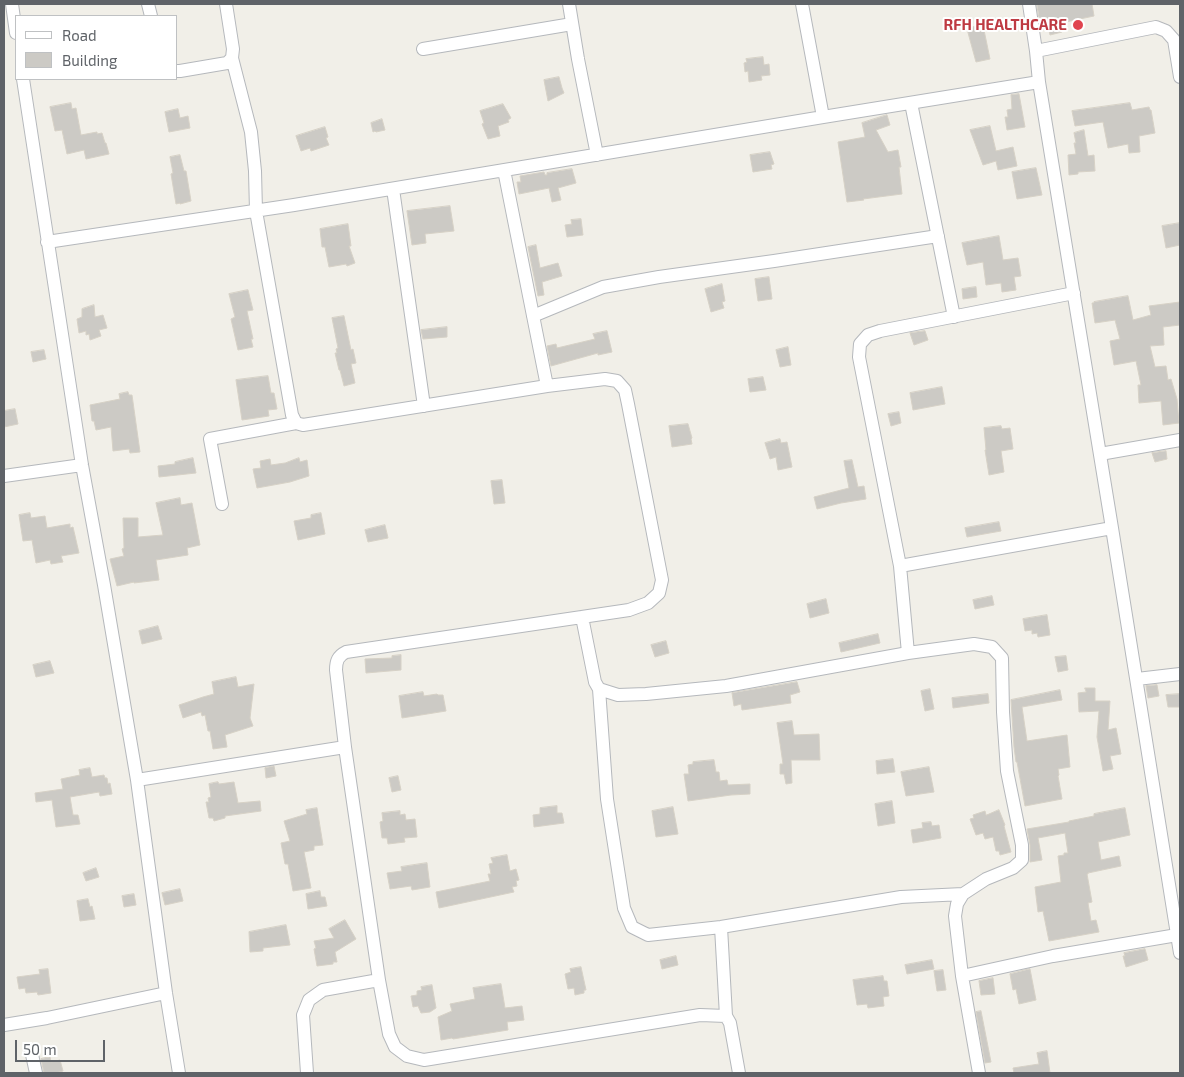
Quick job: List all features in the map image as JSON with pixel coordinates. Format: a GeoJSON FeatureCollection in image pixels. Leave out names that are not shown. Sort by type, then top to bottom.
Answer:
{"type":"FeatureCollection","features":[{"type":"Feature","properties":{"kind":"street"},"geometry":{"type":"LineString","coordinates":[[226,4],[233,49],[232,58],[251,132],[255,171],[256,211],[292,415],[296,423]]}},
{"type":"Feature","properties":{"kind":"street"},"geometry":{"type":"LineString","coordinates":[[569,4],[597,154]]}},
{"type":"Feature","properties":{"kind":"street"},"geometry":{"type":"LineString","coordinates":[[802,4],[823,117]]}},
{"type":"Feature","properties":{"kind":"street"},"geometry":{"type":"LineString","coordinates":[[1029,4],[1039,82],[1136,679],[1175,894],[1180,954]]}},
{"type":"Feature","properties":{"kind":"street"},"geometry":{"type":"LineString","coordinates":[[10,11],[15,29]]}},
{"type":"Feature","properties":{"kind":"street"},"geometry":{"type":"LineString","coordinates":[[423,49],[572,24]]}},
{"type":"Feature","properties":{"kind":"street"},"geometry":{"type":"LineString","coordinates":[[1036,51],[1156,27],[1166,31],[1174,40],[1180,77]]}},
{"type":"Feature","properties":{"kind":"street"},"geometry":{"type":"LineString","coordinates":[[178,71],[227,63],[232,58]]}},
{"type":"Feature","properties":{"kind":"street"},"geometry":{"type":"LineString","coordinates":[[23,80],[82,465],[137,780],[166,993],[179,1073]]}},
{"type":"Feature","properties":{"kind":"street"},"geometry":{"type":"LineString","coordinates":[[47,242],[393,189],[1039,82]]}},
{"type":"Feature","properties":{"kind":"street"},"geometry":{"type":"LineString","coordinates":[[911,103],[954,317]]}},
{"type":"Feature","properties":{"kind":"street"},"geometry":{"type":"LineString","coordinates":[[504,170],[547,386]]}},
{"type":"Feature","properties":{"kind":"street"},"geometry":{"type":"LineString","coordinates":[[393,189],[424,406]]}},
{"type":"Feature","properties":{"kind":"street"},"geometry":{"type":"LineString","coordinates":[[533,316],[603,287],[938,236]]}},
{"type":"Feature","properties":{"kind":"street"},"geometry":{"type":"LineString","coordinates":[[908,654],[900,566],[859,357],[860,344],[868,335],[880,331],[1074,293]]}},
{"type":"Feature","properties":{"kind":"street"},"geometry":{"type":"LineString","coordinates":[[222,504],[210,439],[296,423],[303,425],[605,378],[616,381],[625,390],[662,580],[659,593],[648,603],[629,610],[346,652],[339,656],[336,663],[346,747],[388,1034],[395,1047],[407,1056],[424,1060],[700,1015],[726,1016]]}},
{"type":"Feature","properties":{"kind":"street"},"geometry":{"type":"LineString","coordinates":[[1100,454],[1180,440]]}},
{"type":"Feature","properties":{"kind":"street"},"geometry":{"type":"LineString","coordinates":[[4,476],[82,465]]}},
{"type":"Feature","properties":{"kind":"street"},"geometry":{"type":"LineString","coordinates":[[900,566],[1112,528]]}},
{"type":"Feature","properties":{"kind":"street"},"geometry":{"type":"LineString","coordinates":[[582,617],[595,682],[599,689],[607,799],[624,908],[632,927],[648,935],[721,926],[901,897],[963,894]]}},
{"type":"Feature","properties":{"kind":"street"},"geometry":{"type":"LineString","coordinates":[[599,689],[618,695],[726,686],[974,644],[992,648],[1002,658],[1007,771],[1022,845],[1022,860],[1013,868],[986,879],[963,894],[957,904],[954,916],[962,976],[979,1073]]}},
{"type":"Feature","properties":{"kind":"street"},"geometry":{"type":"LineString","coordinates":[[1136,679],[1180,674]]}},
{"type":"Feature","properties":{"kind":"street"},"geometry":{"type":"LineString","coordinates":[[137,780],[346,747]]}},
{"type":"Feature","properties":{"kind":"street"},"geometry":{"type":"LineString","coordinates":[[721,926],[726,1016],[730,1023],[739,1073]]}},
{"type":"Feature","properties":{"kind":"street"},"geometry":{"type":"LineString","coordinates":[[962,976],[1053,956],[1177,935]]}},
{"type":"Feature","properties":{"kind":"street"},"geometry":{"type":"LineString","coordinates":[[307,1073],[304,1015],[309,1000],[323,990],[380,980]]}},
{"type":"Feature","properties":{"kind":"street"},"geometry":{"type":"LineString","coordinates":[[4,1025],[166,993]]}},
{"type":"Feature","properties":{"kind":"street"},"geometry":{"type":"LineString","coordinates":[[31,1050],[36,1073]]}},
{"type":"Feature","properties":{"kind":"building"},"geometry":{"type":"Polygon","coordinates":[[[1037,4],[1092,4],[1094,16],[1061,23],[1062,32],[1050,35],[1048,26],[1041,28],[1037,4]]]}},
{"type":"Feature","properties":{"kind":"building"},"geometry":{"type":"Polygon","coordinates":[[[980,25],[981,31],[984,30],[990,59],[976,62],[967,29],[980,25]]]}},
{"type":"Feature","properties":{"kind":"building"},"geometry":{"type":"Polygon","coordinates":[[[763,57],[764,65],[769,64],[770,75],[761,76],[762,80],[749,82],[748,71],[745,72],[744,63],[747,62],[746,59],[763,57]]]}},
{"type":"Feature","properties":{"kind":"building"},"geometry":{"type":"Polygon","coordinates":[[[559,77],[564,93],[548,101],[544,80],[559,77]]]}},
{"type":"Feature","properties":{"kind":"building"},"geometry":{"type":"Polygon","coordinates":[[[1019,94],[1025,127],[1007,130],[1005,117],[1008,117],[1007,110],[1012,109],[1011,95],[1019,94]]]}},
{"type":"Feature","properties":{"kind":"building"},"geometry":{"type":"Polygon","coordinates":[[[71,103],[72,109],[76,108],[81,135],[102,133],[109,154],[86,159],[84,150],[67,154],[62,130],[55,131],[50,107],[71,103]]]}},
{"type":"Feature","properties":{"kind":"building"},"geometry":{"type":"Polygon","coordinates":[[[1130,103],[1132,110],[1149,107],[1151,110],[1155,133],[1139,136],[1140,152],[1129,153],[1128,144],[1108,148],[1103,122],[1075,126],[1072,111],[1130,103]]]}},
{"type":"Feature","properties":{"kind":"building"},"geometry":{"type":"Polygon","coordinates":[[[503,104],[511,118],[508,120],[509,122],[498,126],[500,136],[488,139],[482,124],[484,123],[480,111],[503,104]]]}},
{"type":"Feature","properties":{"kind":"building"},"geometry":{"type":"Polygon","coordinates":[[[178,109],[180,118],[188,116],[190,128],[169,132],[165,112],[178,109]]]}},
{"type":"Feature","properties":{"kind":"building"},"geometry":{"type":"Polygon","coordinates":[[[887,115],[890,125],[876,130],[888,152],[898,150],[902,194],[847,202],[838,142],[865,137],[862,123],[887,115]]]}},
{"type":"Feature","properties":{"kind":"building"},"geometry":{"type":"Polygon","coordinates":[[[382,119],[385,130],[373,132],[371,123],[382,119]]]}},
{"type":"Feature","properties":{"kind":"building"},"geometry":{"type":"Polygon","coordinates":[[[990,126],[996,151],[1013,147],[1017,166],[998,170],[996,161],[983,165],[970,130],[990,126]]]}},
{"type":"Feature","properties":{"kind":"building"},"geometry":{"type":"Polygon","coordinates":[[[325,127],[329,145],[311,151],[310,148],[301,151],[296,136],[325,127]]]}},
{"type":"Feature","properties":{"kind":"building"},"geometry":{"type":"Polygon","coordinates":[[[1084,130],[1088,156],[1094,155],[1095,171],[1078,172],[1078,174],[1069,175],[1068,155],[1076,154],[1074,133],[1084,130]]]}},
{"type":"Feature","properties":{"kind":"building"},"geometry":{"type":"Polygon","coordinates":[[[770,152],[774,164],[771,165],[772,169],[753,172],[750,155],[770,152]]]}},
{"type":"Feature","properties":{"kind":"building"},"geometry":{"type":"Polygon","coordinates":[[[180,155],[184,171],[186,171],[191,201],[176,204],[170,157],[180,155]]]}},
{"type":"Feature","properties":{"kind":"building"},"geometry":{"type":"Polygon","coordinates":[[[1036,168],[1042,195],[1017,199],[1012,172],[1036,168]]]}},
{"type":"Feature","properties":{"kind":"building"},"geometry":{"type":"Polygon","coordinates":[[[572,169],[576,183],[558,188],[561,200],[552,202],[549,188],[519,194],[517,182],[521,182],[520,176],[544,172],[547,175],[547,173],[572,169]]]}},
{"type":"Feature","properties":{"kind":"building"},"geometry":{"type":"Polygon","coordinates":[[[450,206],[454,231],[425,234],[426,243],[412,245],[407,211],[450,206]]]}},
{"type":"Feature","properties":{"kind":"building"},"geometry":{"type":"Polygon","coordinates":[[[581,219],[583,235],[567,237],[565,225],[572,224],[571,220],[581,219]]]}},
{"type":"Feature","properties":{"kind":"building"},"geometry":{"type":"Polygon","coordinates":[[[1180,223],[1180,245],[1166,248],[1162,226],[1180,223]]]}},
{"type":"Feature","properties":{"kind":"building"},"geometry":{"type":"Polygon","coordinates":[[[348,224],[351,246],[349,246],[355,263],[347,266],[346,264],[329,267],[325,247],[322,247],[320,229],[348,224]]]}},
{"type":"Feature","properties":{"kind":"building"},"geometry":{"type":"Polygon","coordinates":[[[999,236],[1003,260],[1018,258],[1021,276],[1014,277],[1016,290],[1002,292],[1001,283],[986,285],[983,262],[967,265],[962,243],[999,236]]]}},
{"type":"Feature","properties":{"kind":"building"},"geometry":{"type":"Polygon","coordinates":[[[536,245],[540,268],[558,263],[562,276],[542,282],[544,295],[538,296],[528,247],[536,245]]]}},
{"type":"Feature","properties":{"kind":"building"},"geometry":{"type":"Polygon","coordinates":[[[769,277],[772,299],[758,301],[755,279],[769,277]]]}},
{"type":"Feature","properties":{"kind":"building"},"geometry":{"type":"Polygon","coordinates":[[[722,284],[725,301],[722,302],[724,308],[711,312],[705,289],[722,284]]]}},
{"type":"Feature","properties":{"kind":"building"},"geometry":{"type":"Polygon","coordinates":[[[976,287],[977,297],[963,299],[962,289],[976,287]]]}},
{"type":"Feature","properties":{"kind":"building"},"geometry":{"type":"Polygon","coordinates":[[[248,290],[253,310],[247,311],[253,347],[238,350],[231,319],[235,317],[229,294],[248,290]]]}},
{"type":"Feature","properties":{"kind":"building"},"geometry":{"type":"Polygon","coordinates":[[[1128,296],[1133,320],[1151,315],[1149,306],[1180,302],[1180,325],[1163,327],[1164,345],[1150,346],[1155,367],[1166,366],[1168,380],[1171,379],[1177,399],[1179,423],[1163,425],[1161,401],[1139,403],[1138,385],[1141,385],[1136,361],[1114,365],[1110,341],[1120,339],[1115,320],[1095,323],[1092,303],[1128,296]]]}},
{"type":"Feature","properties":{"kind":"building"},"geometry":{"type":"Polygon","coordinates":[[[94,305],[95,317],[103,315],[107,328],[99,330],[101,336],[90,340],[89,334],[86,335],[86,331],[79,333],[77,319],[82,317],[82,309],[94,305]]]}},
{"type":"Feature","properties":{"kind":"building"},"geometry":{"type":"Polygon","coordinates":[[[344,316],[351,350],[353,349],[356,363],[351,364],[355,383],[344,386],[335,353],[337,353],[336,349],[338,348],[332,318],[344,316]]]}},
{"type":"Feature","properties":{"kind":"building"},"geometry":{"type":"Polygon","coordinates":[[[447,327],[447,337],[423,339],[421,330],[447,327]]]}},
{"type":"Feature","properties":{"kind":"building"},"geometry":{"type":"Polygon","coordinates":[[[607,331],[612,352],[598,355],[598,353],[551,366],[547,346],[556,344],[557,348],[595,339],[593,334],[607,331]]]}},
{"type":"Feature","properties":{"kind":"building"},"geometry":{"type":"Polygon","coordinates":[[[925,331],[928,340],[914,345],[910,333],[925,331]]]}},
{"type":"Feature","properties":{"kind":"building"},"geometry":{"type":"Polygon","coordinates":[[[788,347],[791,365],[780,367],[776,350],[788,347]]]}},
{"type":"Feature","properties":{"kind":"building"},"geometry":{"type":"Polygon","coordinates":[[[44,350],[46,359],[33,362],[31,352],[44,350]]]}},
{"type":"Feature","properties":{"kind":"building"},"geometry":{"type":"Polygon","coordinates":[[[268,376],[271,393],[274,393],[277,409],[268,410],[269,416],[242,420],[236,380],[268,376]]]}},
{"type":"Feature","properties":{"kind":"building"},"geometry":{"type":"Polygon","coordinates":[[[763,377],[766,390],[750,392],[748,379],[763,377]]]}},
{"type":"Feature","properties":{"kind":"building"},"geometry":{"type":"Polygon","coordinates":[[[942,387],[945,404],[913,410],[910,393],[942,387]]]}},
{"type":"Feature","properties":{"kind":"building"},"geometry":{"type":"Polygon","coordinates":[[[128,392],[129,395],[132,395],[140,452],[130,453],[129,449],[113,451],[111,427],[96,430],[94,421],[92,421],[90,405],[120,399],[119,394],[128,392]]]}},
{"type":"Feature","properties":{"kind":"building"},"geometry":{"type":"Polygon","coordinates":[[[15,409],[18,424],[4,427],[4,411],[15,409]]]}},
{"type":"Feature","properties":{"kind":"building"},"geometry":{"type":"Polygon","coordinates":[[[899,412],[901,423],[891,426],[888,414],[899,412]]]}},
{"type":"Feature","properties":{"kind":"building"},"geometry":{"type":"Polygon","coordinates":[[[688,424],[692,444],[672,447],[669,426],[688,424]]]}},
{"type":"Feature","properties":{"kind":"building"},"geometry":{"type":"Polygon","coordinates":[[[1001,426],[1002,429],[1010,428],[1013,449],[1001,451],[1004,472],[989,475],[984,428],[1001,426]]]}},
{"type":"Feature","properties":{"kind":"building"},"geometry":{"type":"Polygon","coordinates":[[[780,439],[781,443],[787,442],[792,467],[778,470],[776,457],[770,459],[765,443],[780,439]]]}},
{"type":"Feature","properties":{"kind":"building"},"geometry":{"type":"Polygon","coordinates":[[[1166,451],[1167,459],[1155,462],[1152,453],[1166,451]]]}},
{"type":"Feature","properties":{"kind":"building"},"geometry":{"type":"Polygon","coordinates":[[[193,458],[196,473],[159,477],[158,466],[175,464],[175,462],[193,458]]]}},
{"type":"Feature","properties":{"kind":"building"},"geometry":{"type":"Polygon","coordinates":[[[299,458],[300,462],[307,460],[309,476],[290,482],[257,488],[253,469],[261,468],[260,461],[270,459],[271,465],[299,458]]]}},
{"type":"Feature","properties":{"kind":"building"},"geometry":{"type":"Polygon","coordinates":[[[852,460],[858,487],[864,486],[866,499],[817,509],[814,497],[849,488],[844,461],[852,460]]]}},
{"type":"Feature","properties":{"kind":"building"},"geometry":{"type":"Polygon","coordinates":[[[502,480],[505,503],[494,504],[491,481],[502,480]]]}},
{"type":"Feature","properties":{"kind":"building"},"geometry":{"type":"Polygon","coordinates":[[[180,498],[181,505],[192,503],[200,545],[187,548],[188,555],[156,560],[159,580],[134,582],[117,586],[110,559],[124,556],[122,549],[124,548],[123,518],[138,518],[138,537],[163,535],[156,503],[180,498]]]}},
{"type":"Feature","properties":{"kind":"building"},"geometry":{"type":"Polygon","coordinates":[[[30,513],[31,518],[45,516],[47,528],[70,524],[70,528],[73,527],[79,553],[61,556],[63,562],[51,564],[50,560],[36,563],[32,540],[23,541],[19,515],[30,513]]]}},
{"type":"Feature","properties":{"kind":"building"},"geometry":{"type":"Polygon","coordinates":[[[321,513],[325,534],[298,540],[294,521],[311,518],[311,515],[321,513]]]}},
{"type":"Feature","properties":{"kind":"building"},"geometry":{"type":"Polygon","coordinates":[[[999,522],[1001,531],[967,537],[965,528],[999,522]]]}},
{"type":"Feature","properties":{"kind":"building"},"geometry":{"type":"Polygon","coordinates":[[[385,525],[388,538],[368,542],[365,530],[385,525]]]}},
{"type":"Feature","properties":{"kind":"building"},"geometry":{"type":"Polygon","coordinates":[[[992,596],[994,605],[975,609],[973,600],[992,596]]]}},
{"type":"Feature","properties":{"kind":"building"},"geometry":{"type":"Polygon","coordinates":[[[826,599],[829,613],[810,618],[807,604],[826,599]]]}},
{"type":"Feature","properties":{"kind":"building"},"geometry":{"type":"Polygon","coordinates":[[[1047,615],[1050,635],[1038,637],[1037,633],[1032,634],[1032,630],[1025,631],[1023,619],[1047,615]]]}},
{"type":"Feature","properties":{"kind":"building"},"geometry":{"type":"Polygon","coordinates":[[[158,626],[162,639],[142,644],[139,631],[158,626]]]}},
{"type":"Feature","properties":{"kind":"building"},"geometry":{"type":"Polygon","coordinates":[[[878,634],[880,643],[841,652],[839,643],[878,634]]]}},
{"type":"Feature","properties":{"kind":"building"},"geometry":{"type":"Polygon","coordinates":[[[666,641],[669,653],[655,657],[651,645],[666,641]]]}},
{"type":"Feature","properties":{"kind":"building"},"geometry":{"type":"Polygon","coordinates":[[[401,655],[401,670],[366,673],[365,659],[392,658],[392,656],[401,655]]]}},
{"type":"Feature","properties":{"kind":"building"},"geometry":{"type":"Polygon","coordinates":[[[1066,656],[1068,670],[1058,672],[1055,657],[1066,656]]]}},
{"type":"Feature","properties":{"kind":"building"},"geometry":{"type":"Polygon","coordinates":[[[50,661],[54,673],[36,677],[33,665],[50,661]]]}},
{"type":"Feature","properties":{"kind":"building"},"geometry":{"type":"Polygon","coordinates":[[[236,677],[238,687],[254,684],[250,718],[253,726],[225,735],[227,747],[213,749],[205,715],[202,716],[201,712],[183,718],[179,705],[214,694],[212,682],[236,677]]]}},
{"type":"Feature","properties":{"kind":"building"},"geometry":{"type":"Polygon","coordinates":[[[797,682],[800,692],[790,695],[791,703],[742,710],[741,704],[734,706],[732,693],[797,682]]]}},
{"type":"Feature","properties":{"kind":"building"},"geometry":{"type":"Polygon","coordinates":[[[1157,685],[1159,696],[1148,698],[1146,686],[1157,685]]]}},
{"type":"Feature","properties":{"kind":"building"},"geometry":{"type":"Polygon","coordinates":[[[1085,688],[1095,688],[1095,701],[1110,701],[1108,730],[1116,728],[1121,754],[1110,756],[1113,769],[1103,771],[1097,737],[1099,711],[1079,712],[1078,693],[1086,692],[1085,688]]]}},
{"type":"Feature","properties":{"kind":"building"},"geometry":{"type":"Polygon","coordinates":[[[930,689],[934,709],[925,711],[921,691],[930,689]]]}},
{"type":"Feature","properties":{"kind":"building"},"geometry":{"type":"Polygon","coordinates":[[[1060,690],[1062,700],[1022,707],[1027,741],[1067,735],[1070,767],[1058,769],[1062,799],[1025,806],[1014,747],[1011,700],[1060,690]]]}},
{"type":"Feature","properties":{"kind":"building"},"geometry":{"type":"Polygon","coordinates":[[[423,692],[424,696],[443,695],[446,711],[402,718],[399,696],[423,692]]]}},
{"type":"Feature","properties":{"kind":"building"},"geometry":{"type":"Polygon","coordinates":[[[988,694],[989,703],[953,708],[952,698],[988,694]]]}},
{"type":"Feature","properties":{"kind":"building"},"geometry":{"type":"Polygon","coordinates":[[[1180,694],[1180,707],[1168,707],[1166,695],[1180,694]]]}},
{"type":"Feature","properties":{"kind":"building"},"geometry":{"type":"Polygon","coordinates":[[[792,721],[794,735],[819,734],[820,760],[791,760],[792,783],[786,784],[784,774],[780,774],[780,764],[783,764],[777,723],[792,721]]]}},
{"type":"Feature","properties":{"kind":"building"},"geometry":{"type":"Polygon","coordinates":[[[893,759],[895,772],[877,774],[876,761],[893,759]]]}},
{"type":"Feature","properties":{"kind":"building"},"geometry":{"type":"Polygon","coordinates":[[[714,760],[716,772],[719,772],[720,781],[727,780],[728,785],[750,784],[750,794],[688,801],[684,774],[689,774],[688,765],[693,764],[693,762],[714,760]]]}},
{"type":"Feature","properties":{"kind":"building"},"geometry":{"type":"Polygon","coordinates":[[[274,766],[276,776],[266,778],[265,768],[274,766]]]}},
{"type":"Feature","properties":{"kind":"building"},"geometry":{"type":"Polygon","coordinates":[[[929,767],[934,792],[906,796],[901,772],[929,767]]]}},
{"type":"Feature","properties":{"kind":"building"},"geometry":{"type":"Polygon","coordinates":[[[90,768],[92,777],[104,775],[107,778],[112,794],[100,796],[99,792],[70,797],[73,815],[78,815],[80,824],[56,827],[52,800],[36,802],[35,793],[63,789],[61,779],[80,775],[79,770],[90,768]]]}},
{"type":"Feature","properties":{"kind":"building"},"geometry":{"type":"Polygon","coordinates":[[[398,776],[401,790],[392,792],[389,778],[398,776]]]}},
{"type":"Feature","properties":{"kind":"building"},"geometry":{"type":"Polygon","coordinates":[[[218,782],[219,784],[234,782],[238,803],[260,801],[261,811],[225,816],[225,818],[214,821],[213,818],[209,818],[206,802],[209,802],[208,798],[211,797],[209,784],[218,782]]]}},
{"type":"Feature","properties":{"kind":"building"},"geometry":{"type":"Polygon","coordinates":[[[892,801],[895,823],[878,826],[875,804],[892,801]]]}},
{"type":"Feature","properties":{"kind":"building"},"geometry":{"type":"Polygon","coordinates":[[[557,806],[557,813],[562,813],[564,823],[534,827],[533,815],[540,814],[540,808],[557,806]]]}},
{"type":"Feature","properties":{"kind":"building"},"geometry":{"type":"Polygon","coordinates":[[[673,807],[678,834],[656,837],[652,811],[673,807]]]}},
{"type":"Feature","properties":{"kind":"building"},"geometry":{"type":"Polygon","coordinates":[[[317,808],[323,845],[314,846],[314,850],[304,852],[311,888],[293,891],[288,864],[285,864],[281,843],[290,841],[284,821],[307,814],[306,810],[317,808]]]}},
{"type":"Feature","properties":{"kind":"building"},"geometry":{"type":"Polygon","coordinates":[[[1125,808],[1130,835],[1098,842],[1101,860],[1119,856],[1121,866],[1087,874],[1092,902],[1088,903],[1091,921],[1096,920],[1099,932],[1049,941],[1043,911],[1038,912],[1035,887],[1061,882],[1058,856],[1068,853],[1065,833],[1038,838],[1042,860],[1030,862],[1030,845],[1027,829],[1069,822],[1094,816],[1094,814],[1125,808]]]}},
{"type":"Feature","properties":{"kind":"building"},"geometry":{"type":"Polygon","coordinates":[[[999,810],[1005,825],[1011,852],[1000,855],[999,851],[996,851],[993,837],[985,839],[983,833],[976,835],[970,819],[974,818],[973,815],[985,811],[986,815],[999,810]]]}},
{"type":"Feature","properties":{"kind":"building"},"geometry":{"type":"Polygon","coordinates":[[[400,811],[400,815],[405,814],[406,820],[415,819],[417,837],[404,838],[405,842],[388,844],[387,838],[382,838],[380,822],[383,821],[382,813],[400,811]]]}},
{"type":"Feature","properties":{"kind":"building"},"geometry":{"type":"Polygon","coordinates":[[[931,822],[932,826],[939,825],[941,838],[913,843],[911,830],[923,828],[922,823],[931,822]]]}},
{"type":"Feature","properties":{"kind":"building"},"geometry":{"type":"Polygon","coordinates":[[[507,855],[510,871],[516,869],[519,880],[516,881],[517,886],[512,887],[514,892],[439,908],[436,892],[490,881],[488,874],[491,874],[489,864],[493,863],[491,858],[507,855]]]}},
{"type":"Feature","properties":{"kind":"building"},"geometry":{"type":"Polygon","coordinates":[[[427,863],[430,887],[412,890],[411,886],[390,889],[387,873],[402,871],[401,867],[427,863]]]}},
{"type":"Feature","properties":{"kind":"building"},"geometry":{"type":"Polygon","coordinates":[[[96,868],[99,877],[86,881],[83,873],[96,868]]]}},
{"type":"Feature","properties":{"kind":"building"},"geometry":{"type":"Polygon","coordinates":[[[180,889],[183,901],[165,905],[162,893],[180,889]]]}},
{"type":"Feature","properties":{"kind":"building"},"geometry":{"type":"Polygon","coordinates":[[[320,891],[321,897],[325,897],[327,906],[308,909],[306,894],[320,891]]]}},
{"type":"Feature","properties":{"kind":"building"},"geometry":{"type":"Polygon","coordinates":[[[134,894],[136,905],[124,907],[122,896],[134,894]]]}},
{"type":"Feature","properties":{"kind":"building"},"geometry":{"type":"Polygon","coordinates":[[[88,899],[95,919],[80,921],[77,901],[88,899]]]}},
{"type":"Feature","properties":{"kind":"building"},"geometry":{"type":"Polygon","coordinates":[[[345,920],[356,939],[335,952],[337,962],[317,966],[314,941],[334,938],[329,929],[345,920]]]}},
{"type":"Feature","properties":{"kind":"building"},"geometry":{"type":"Polygon","coordinates":[[[286,925],[290,945],[263,948],[263,951],[250,952],[249,932],[286,925]]]}},
{"type":"Feature","properties":{"kind":"building"},"geometry":{"type":"Polygon","coordinates":[[[1145,949],[1148,960],[1126,967],[1124,953],[1145,949]]]}},
{"type":"Feature","properties":{"kind":"building"},"geometry":{"type":"Polygon","coordinates":[[[676,956],[678,965],[662,969],[660,960],[676,956]]]}},
{"type":"Feature","properties":{"kind":"building"},"geometry":{"type":"Polygon","coordinates":[[[932,960],[934,969],[907,974],[905,965],[932,960]]]}},
{"type":"Feature","properties":{"kind":"building"},"geometry":{"type":"Polygon","coordinates":[[[581,967],[586,990],[584,990],[584,993],[575,995],[574,988],[568,989],[565,974],[571,972],[570,969],[581,967]]]}},
{"type":"Feature","properties":{"kind":"building"},"geometry":{"type":"Polygon","coordinates":[[[48,969],[51,993],[38,995],[37,992],[26,993],[25,988],[19,989],[17,977],[40,974],[39,970],[48,969]]]}},
{"type":"Feature","properties":{"kind":"building"},"geometry":{"type":"Polygon","coordinates":[[[1030,969],[1036,1000],[1019,1004],[1016,989],[1013,990],[1010,974],[1030,969]]]}},
{"type":"Feature","properties":{"kind":"building"},"geometry":{"type":"Polygon","coordinates":[[[943,970],[946,990],[937,991],[934,971],[943,970]]]}},
{"type":"Feature","properties":{"kind":"building"},"geometry":{"type":"Polygon","coordinates":[[[883,976],[884,981],[887,981],[889,996],[883,997],[884,1006],[868,1008],[867,1004],[857,1005],[853,980],[883,976]]]}},
{"type":"Feature","properties":{"kind":"building"},"geometry":{"type":"Polygon","coordinates":[[[993,978],[995,994],[981,995],[979,981],[993,978]]]}},
{"type":"Feature","properties":{"kind":"building"},"geometry":{"type":"Polygon","coordinates":[[[501,984],[505,1008],[522,1006],[524,1020],[507,1022],[508,1030],[441,1040],[438,1017],[452,1011],[450,1004],[475,999],[473,988],[501,984]]]}},
{"type":"Feature","properties":{"kind":"building"},"geometry":{"type":"Polygon","coordinates":[[[432,985],[436,1008],[430,1012],[421,1013],[418,1006],[413,1007],[411,996],[417,995],[417,991],[422,990],[421,987],[432,985]]]}},
{"type":"Feature","properties":{"kind":"building"},"geometry":{"type":"Polygon","coordinates":[[[981,1011],[991,1062],[985,1063],[976,1012],[981,1011]]]}},
{"type":"Feature","properties":{"kind":"building"},"geometry":{"type":"Polygon","coordinates":[[[1047,1051],[1050,1073],[1014,1073],[1013,1068],[1039,1064],[1037,1053],[1047,1051]]]}},
{"type":"Feature","properties":{"kind":"building"},"geometry":{"type":"Polygon","coordinates":[[[50,1057],[51,1062],[60,1060],[63,1071],[44,1073],[41,1059],[50,1057]]]}},
{"type":"Feature","properties":{"kind":"place","name":"RFH HEALTHCARE"},"geometry":{"type":"Point","coordinates":[1078,25]}}]}
